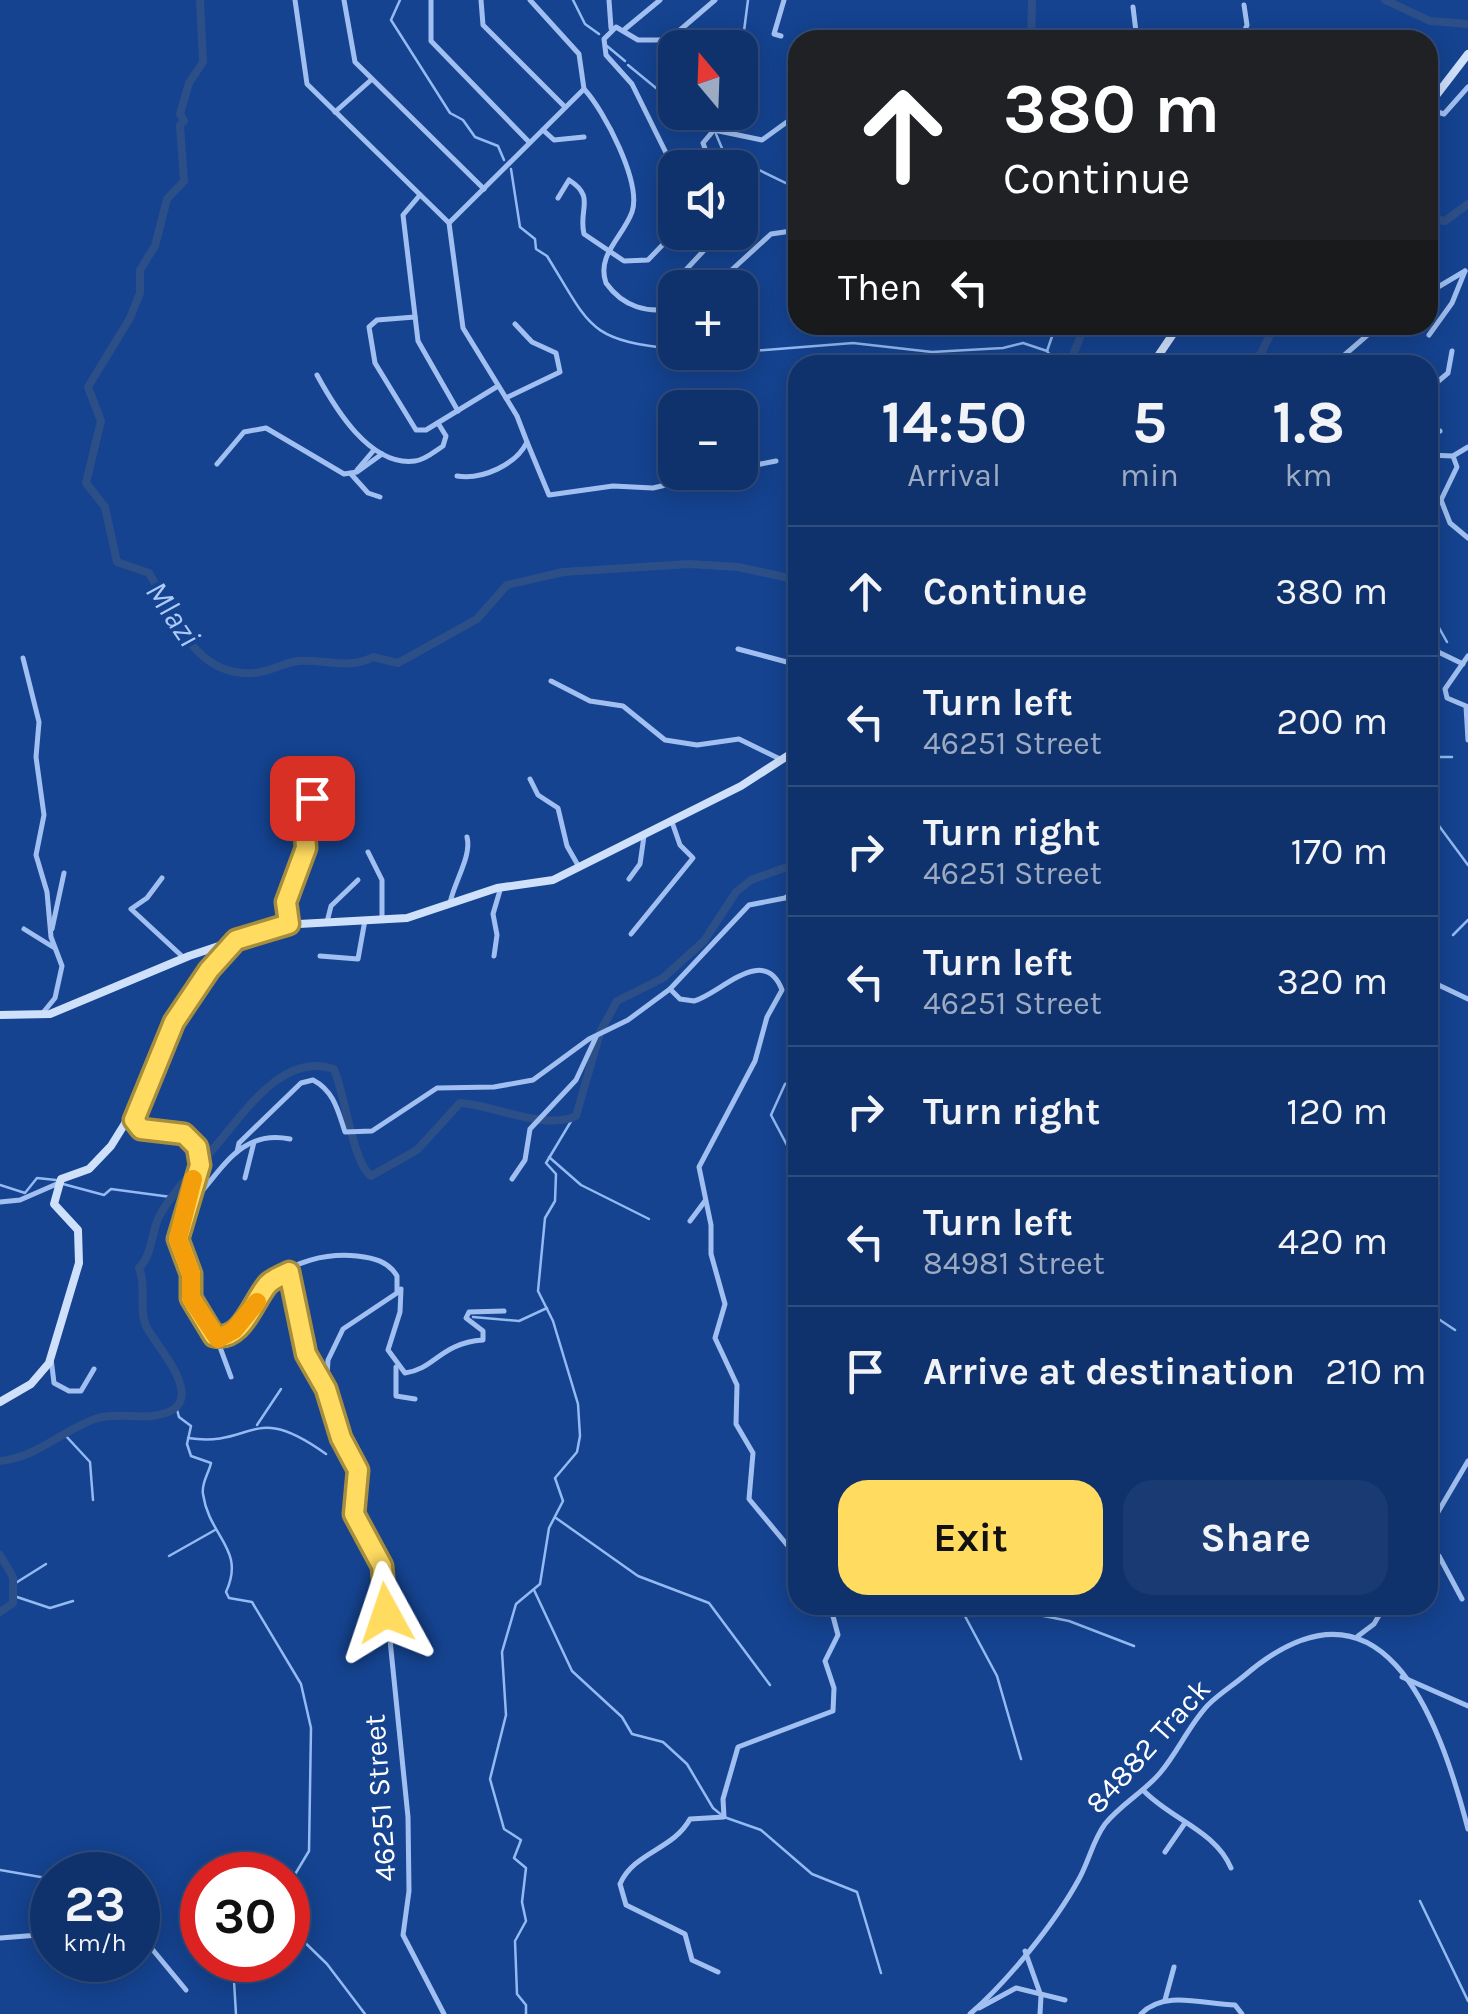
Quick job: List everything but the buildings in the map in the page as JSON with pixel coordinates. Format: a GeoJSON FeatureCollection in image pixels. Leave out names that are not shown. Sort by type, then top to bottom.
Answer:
{"type":"FeatureCollection","features":[{"type":"Feature","properties":{"kind":"street"},"geometry":{"type":"LineString","coordinates":[[295,0],[305,81],[449,223],[463,328],[506,398],[549,496],[612,486],[658,487]]}},
{"type":"Feature","properties":{"kind":"street"},"geometry":{"type":"LineString","coordinates":[[344,0],[352,58],[484,188]]}},
{"type":"Feature","properties":{"kind":"street"},"geometry":{"type":"LineString","coordinates":[[432,0],[431,41],[529,142]]}},
{"type":"Feature","properties":{"kind":"street"},"geometry":{"type":"LineString","coordinates":[[481,0],[482,25],[565,107]]}},
{"type":"Feature","properties":{"kind":"street"},"geometry":{"type":"LineString","coordinates":[[530,0],[579,54],[584,89],[604,117],[633,186],[632,212],[608,252],[603,276],[613,293],[635,307],[658,310]]}},
{"type":"Feature","properties":{"kind":"street"},"geometry":{"type":"LineString","coordinates":[[609,0],[611,28],[603,50],[632,84],[665,150]]}},
{"type":"Feature","properties":{"kind":"street"},"geometry":{"type":"LineString","coordinates":[[625,29],[660,0]]}},
{"type":"Feature","properties":{"kind":"street"},"geometry":{"type":"LineString","coordinates":[[680,30],[715,0]]}},
{"type":"Feature","properties":{"kind":"street"},"geometry":{"type":"LineString","coordinates":[[772,1],[783,3],[774,34],[781,36]]}},
{"type":"Feature","properties":{"kind":"street"},"geometry":{"type":"LineString","coordinates":[[1244,5],[1245,30]]}},
{"type":"Feature","properties":{"kind":"street"},"geometry":{"type":"LineString","coordinates":[[1134,6],[1137,30]]}},
{"type":"Feature","properties":{"kind":"street"},"geometry":{"type":"LineString","coordinates":[[611,28],[625,29],[644,41],[658,39]]}},
{"type":"Feature","properties":{"kind":"street"},"geometry":{"type":"LineString","coordinates":[[1438,94],[1466,56]]}},
{"type":"Feature","properties":{"kind":"street"},"geometry":{"type":"LineString","coordinates":[[335,112],[371,80]]}},
{"type":"Feature","properties":{"kind":"street"},"geometry":{"type":"LineString","coordinates":[[1438,112],[1444,114],[1468,87]]}},
{"type":"Feature","properties":{"kind":"street"},"geometry":{"type":"LineString","coordinates":[[449,223],[584,89]]}},
{"type":"Feature","properties":{"kind":"street"},"geometry":{"type":"LineString","coordinates":[[706,150],[703,142],[714,130],[762,140],[788,121]]}},
{"type":"Feature","properties":{"kind":"street"},"geometry":{"type":"LineString","coordinates":[[543,130],[554,140],[584,138]]}},
{"type":"Feature","properties":{"kind":"street"},"geometry":{"type":"LineString","coordinates":[[558,198],[570,180],[587,196],[584,234],[608,252],[631,263],[648,260],[658,250]]}},
{"type":"Feature","properties":{"kind":"street"},"geometry":{"type":"LineString","coordinates":[[420,196],[404,215],[420,347],[458,411]]}},
{"type":"Feature","properties":{"kind":"street"},"geometry":{"type":"LineString","coordinates":[[730,270],[770,234],[788,231]]}},
{"type":"Feature","properties":{"kind":"street"},"geometry":{"type":"LineString","coordinates":[[686,270],[705,250]]}},
{"type":"Feature","properties":{"kind":"street"},"geometry":{"type":"LineString","coordinates":[[1438,286],[1466,271]]}},
{"type":"Feature","properties":{"kind":"street"},"geometry":{"type":"LineString","coordinates":[[1438,323],[1466,271]]}},
{"type":"Feature","properties":{"kind":"street"},"geometry":{"type":"LineString","coordinates":[[415,317],[374,322],[370,327],[372,351],[416,430],[426,430],[498,386]]}},
{"type":"Feature","properties":{"kind":"street"},"geometry":{"type":"LineString","coordinates":[[506,398],[560,372],[556,353],[532,342],[515,324]]}},
{"type":"Feature","properties":{"kind":"street"},"geometry":{"type":"LineString","coordinates":[[1344,355],[1368,335]]}},
{"type":"Feature","properties":{"kind":"street"},"geometry":{"type":"LineString","coordinates":[[1438,382],[1448,373],[1452,351]]}},
{"type":"Feature","properties":{"kind":"street"},"geometry":{"type":"LineString","coordinates":[[318,375],[339,410],[382,454],[422,459],[446,442],[438,423]]}},
{"type":"Feature","properties":{"kind":"street"},"geometry":{"type":"LineString","coordinates":[[217,464],[244,432],[266,428],[354,473],[368,494],[380,497]]}},
{"type":"Feature","properties":{"kind":"street"},"geometry":{"type":"LineString","coordinates":[[458,476],[475,476],[504,465],[518,456],[527,442]]}},
{"type":"Feature","properties":{"kind":"street"},"geometry":{"type":"LineString","coordinates":[[1438,456],[1453,456],[1468,447]]}},
{"type":"Feature","properties":{"kind":"street"},"geometry":{"type":"LineString","coordinates":[[354,473],[374,450]]}},
{"type":"Feature","properties":{"kind":"street"},"geometry":{"type":"LineString","coordinates":[[354,473],[382,454]]}},
{"type":"Feature","properties":{"kind":"street"},"geometry":{"type":"LineString","coordinates":[[1453,456],[1457,466],[1442,500],[1450,523],[1468,538]]}},
{"type":"Feature","properties":{"kind":"street"},"geometry":{"type":"LineString","coordinates":[[758,464],[776,461]]}},
{"type":"Feature","properties":{"kind":"street"},"geometry":{"type":"LineString","coordinates":[[1438,500],[1442,500]]}},
{"type":"Feature","properties":{"kind":"street"},"geometry":{"type":"LineString","coordinates":[[738,649],[788,662]]}},
{"type":"Feature","properties":{"kind":"street"},"geometry":{"type":"LineString","coordinates":[[1438,653],[1462,664]]}},
{"type":"Feature","properties":{"kind":"street"},"geometry":{"type":"LineString","coordinates":[[1468,656],[1444,690],[1448,698],[1466,706],[1468,740]]}},
{"type":"Feature","properties":{"kind":"street"},"geometry":{"type":"LineString","coordinates":[[22,658],[39,722],[37,743],[44,815],[36,855],[62,966],[58,992],[40,1016]]}},
{"type":"Feature","properties":{"kind":"street"},"geometry":{"type":"LineString","coordinates":[[550,681],[590,701],[623,706],[665,740],[703,745],[739,739],[780,760]]}},
{"type":"Feature","properties":{"kind":"street"},"geometry":{"type":"LineString","coordinates":[[0,1015],[40,1016],[184,958],[289,924],[418,916],[501,887],[543,884],[740,786],[788,755]]}},
{"type":"Feature","properties":{"kind":"street"},"geometry":{"type":"LineString","coordinates":[[530,780],[538,795],[558,808],[578,867]]}},
{"type":"Feature","properties":{"kind":"street"},"geometry":{"type":"LineString","coordinates":[[289,924],[286,902],[306,848],[304,814],[312,798]]}},
{"type":"Feature","properties":{"kind":"street"},"geometry":{"type":"LineString","coordinates":[[631,934],[694,858],[680,845],[671,819]]}},
{"type":"Feature","properties":{"kind":"street"},"geometry":{"type":"LineString","coordinates":[[628,878],[640,864],[643,833]]}},
{"type":"Feature","properties":{"kind":"street"},"geometry":{"type":"LineString","coordinates":[[449,906],[455,878],[470,850],[467,838]]}},
{"type":"Feature","properties":{"kind":"street"},"geometry":{"type":"LineString","coordinates":[[368,852],[382,880],[382,920]]}},
{"type":"Feature","properties":{"kind":"street"},"geometry":{"type":"LineString","coordinates":[[51,931],[64,874]]}},
{"type":"Feature","properties":{"kind":"street"},"geometry":{"type":"LineString","coordinates":[[162,878],[148,898],[131,909],[184,958]]}},
{"type":"Feature","properties":{"kind":"street"},"geometry":{"type":"LineString","coordinates":[[328,922],[334,901],[358,880]]}},
{"type":"Feature","properties":{"kind":"street"},"geometry":{"type":"LineString","coordinates":[[494,956],[498,935],[493,908],[501,887]]}},
{"type":"Feature","properties":{"kind":"street"},"geometry":{"type":"LineString","coordinates":[[236,1152],[239,1143],[300,1082],[313,1080],[332,1094],[346,1132],[352,1132],[372,1131],[437,1088],[494,1087],[533,1080],[670,989],[746,908],[788,896]]}},
{"type":"Feature","properties":{"kind":"street"},"geometry":{"type":"LineString","coordinates":[[320,956],[358,958],[365,920]]}},
{"type":"Feature","properties":{"kind":"street"},"geometry":{"type":"LineString","coordinates":[[24,929],[56,949]]}},
{"type":"Feature","properties":{"kind":"street"},"geometry":{"type":"LineString","coordinates":[[136,1126],[134,1114],[178,1014],[236,940]]}},
{"type":"Feature","properties":{"kind":"street"},"geometry":{"type":"LineString","coordinates":[[670,989],[680,999],[700,1000],[741,973],[756,970],[766,971],[782,990],[767,1017],[755,1061],[699,1168],[712,1230],[711,1254],[725,1304],[716,1338],[737,1385],[736,1424],[754,1457],[750,1499],[788,1546]]}},
{"type":"Feature","properties":{"kind":"street"},"geometry":{"type":"LineString","coordinates":[[1438,985],[1468,999]]}},
{"type":"Feature","properties":{"kind":"street"},"geometry":{"type":"LineString","coordinates":[[512,1179],[525,1160],[530,1129],[576,1080],[597,1034]]}},
{"type":"Feature","properties":{"kind":"street"},"geometry":{"type":"LineString","coordinates":[[0,1202],[20,1200],[92,1167],[147,1088]]}},
{"type":"Feature","properties":{"kind":"street"},"geometry":{"type":"LineString","coordinates":[[120,1131],[136,1126],[188,1136],[197,1147],[200,1163],[178,1239],[191,1274],[190,1294],[218,1339],[231,1377]]}},
{"type":"Feature","properties":{"kind":"street"},"geometry":{"type":"LineString","coordinates":[[187,1207],[205,1181],[236,1152],[254,1142],[290,1138]]}},
{"type":"Feature","properties":{"kind":"street"},"geometry":{"type":"LineString","coordinates":[[245,1178],[254,1142]]}},
{"type":"Feature","properties":{"kind":"street"},"geometry":{"type":"LineString","coordinates":[[0,1402],[42,1375],[80,1257],[78,1230],[54,1204],[59,1183]]}},
{"type":"Feature","properties":{"kind":"street"},"geometry":{"type":"LineString","coordinates":[[690,1221],[705,1201]]}},
{"type":"Feature","properties":{"kind":"street"},"geometry":{"type":"LineString","coordinates":[[218,1339],[251,1314],[270,1282],[311,1259],[362,1257],[390,1266],[400,1286],[400,1312],[388,1350],[396,1364],[409,1374],[452,1345],[480,1342],[485,1334],[466,1318],[467,1313],[504,1311]]}},
{"type":"Feature","properties":{"kind":"street","name":"46251 Street"},"geometry":{"type":"LineString","coordinates":[[289,1272],[301,1338],[358,1470],[355,1520],[383,1570],[408,1817],[409,1892],[403,1935],[444,2014]]}},
{"type":"Feature","properties":{"kind":"street"},"geometry":{"type":"LineString","coordinates":[[326,1389],[328,1360],[344,1330],[389,1301],[400,1286]]}},
{"type":"Feature","properties":{"kind":"street"},"geometry":{"type":"LineString","coordinates":[[51,1355],[54,1383],[63,1389],[81,1390],[94,1369]]}},
{"type":"Feature","properties":{"kind":"street"},"geometry":{"type":"LineString","coordinates":[[396,1364],[396,1396],[416,1399]]}},
{"type":"Feature","properties":{"kind":"street"},"geometry":{"type":"LineString","coordinates":[[1438,1513],[1468,1461]]}},
{"type":"Feature","properties":{"kind":"street"},"geometry":{"type":"LineString","coordinates":[[1438,1557],[1462,1599]]}},
{"type":"Feature","properties":{"kind":"street"},"geometry":{"type":"LineString","coordinates":[[718,1972],[692,1960],[683,1932],[629,1908],[620,1897],[620,1884],[634,1863],[672,1840],[692,1817],[724,1818],[722,1798],[738,1746],[833,1711],[835,1693],[826,1660],[838,1635],[833,1615]]}},
{"type":"Feature","properties":{"kind":"street"},"geometry":{"type":"LineString","coordinates":[[1379,1615],[1358,1636],[1382,1650],[1436,1730],[1468,1829]]}},
{"type":"Feature","properties":{"kind":"street","name":"84882 Track"},"geometry":{"type":"LineString","coordinates":[[978,2011],[1074,1887],[1102,1827],[1168,1763],[1206,1706],[1274,1652],[1327,1633],[1358,1636]]}},
{"type":"Feature","properties":{"kind":"street"},"geometry":{"type":"LineString","coordinates":[[1402,1677],[1467,1707]]}},
{"type":"Feature","properties":{"kind":"street"},"geometry":{"type":"LineString","coordinates":[[1143,1790],[1217,1844],[1231,1868]]}},
{"type":"Feature","properties":{"kind":"street"},"geometry":{"type":"LineString","coordinates":[[1165,1852],[1185,1823]]}},
{"type":"Feature","properties":{"kind":"street"},"geometry":{"type":"LineString","coordinates":[[0,1938],[30,1936]]}},
{"type":"Feature","properties":{"kind":"street"},"geometry":{"type":"LineString","coordinates":[[1025,1951],[1041,1996],[1040,2014]]}},
{"type":"Feature","properties":{"kind":"street"},"geometry":{"type":"LineString","coordinates":[[160,1959],[186,1990]]}},
{"type":"Feature","properties":{"kind":"street"},"geometry":{"type":"LineString","coordinates":[[1165,2000],[1174,1968]]}},
{"type":"Feature","properties":{"kind":"street"},"geometry":{"type":"LineString","coordinates":[[978,2011],[1010,1989],[1065,2000]]}},
{"type":"Feature","properties":{"kind":"street"},"geometry":{"type":"LineString","coordinates":[[1141,2014],[1165,2000],[1179,1999],[1196,2004],[1235,2005],[1242,2014]]}},
{"type":"Feature","properties":{"kind":"waterway","name":"Mlazi"},"geometry":{"type":"LineString","coordinates":[[200,0],[203,62],[189,83],[180,114],[184,121],[180,125],[184,181],[167,199],[155,246],[140,270],[140,293],[130,318],[88,387],[101,421],[86,483],[105,507],[117,562],[149,573],[177,624],[201,654],[233,672],[253,673],[298,661],[346,663],[373,657],[398,663],[477,619],[507,585],[563,572],[689,564],[738,567],[788,578]]}},
{"type":"Feature","properties":{"kind":"waterway"},"geometry":{"type":"LineString","coordinates":[[400,0],[391,20],[450,113],[463,120],[475,137],[498,146],[504,160]]}},
{"type":"Feature","properties":{"kind":"waterway"},"geometry":{"type":"LineString","coordinates":[[573,0],[585,24],[599,34]]}},
{"type":"Feature","properties":{"kind":"waterway"},"geometry":{"type":"LineString","coordinates":[[744,30],[748,0]]}},
{"type":"Feature","properties":{"kind":"waterway","name":"Mlazi"},"geometry":{"type":"LineString","coordinates":[[1031,30],[1032,0]]}},
{"type":"Feature","properties":{"kind":"waterway","name":"Mlazi"},"geometry":{"type":"LineString","coordinates":[[1385,0],[1430,21],[1468,24]]}},
{"type":"Feature","properties":{"kind":"waterway"},"geometry":{"type":"LineString","coordinates":[[607,46],[625,61]]}},
{"type":"Feature","properties":{"kind":"waterway"},"geometry":{"type":"LineString","coordinates":[[628,65],[658,89]]}},
{"type":"Feature","properties":{"kind":"waterway"},"geometry":{"type":"LineString","coordinates":[[716,134],[724,153],[788,184]]}},
{"type":"Feature","properties":{"kind":"waterway"},"geometry":{"type":"LineString","coordinates":[[511,169],[520,227],[535,239],[536,249],[547,256],[584,314],[607,334],[658,347]]}},
{"type":"Feature","properties":{"kind":"waterway"},"geometry":{"type":"LineString","coordinates":[[1438,220],[1445,221],[1468,204]]}},
{"type":"Feature","properties":{"kind":"waterway"},"geometry":{"type":"LineString","coordinates":[[1047,351],[1053,335]]}},
{"type":"Feature","properties":{"kind":"waterway","name":"Mlazi"},"geometry":{"type":"LineString","coordinates":[[1073,355],[1081,335]]}},
{"type":"Feature","properties":{"kind":"waterway"},"geometry":{"type":"LineString","coordinates":[[1260,355],[1270,335]]}},
{"type":"Feature","properties":{"kind":"waterway"},"geometry":{"type":"LineString","coordinates":[[758,351],[853,343],[932,352],[1003,348],[1023,343],[1050,355]]}},
{"type":"Feature","properties":{"kind":"waterway"},"geometry":{"type":"LineString","coordinates":[[1438,626],[1447,642]]}},
{"type":"Feature","properties":{"kind":"waterway"},"geometry":{"type":"LineString","coordinates":[[1438,757],[1452,757]]}},
{"type":"Feature","properties":{"kind":"waterway"},"geometry":{"type":"LineString","coordinates":[[1438,824],[1468,865]]}},
{"type":"Feature","properties":{"kind":"waterway"},"geometry":{"type":"LineString","coordinates":[[600,1032],[617,1001],[663,978],[704,941],[736,892],[751,880],[788,867]]}},
{"type":"Feature","properties":{"kind":"waterway"},"geometry":{"type":"LineString","coordinates":[[1453,935],[1468,920]]}},
{"type":"Feature","properties":{"kind":"waterway"},"geometry":{"type":"LineString","coordinates":[[0,1461],[39,1449],[98,1418],[152,1416],[170,1411],[180,1403],[178,1378],[144,1321],[139,1268],[147,1256],[158,1219],[173,1195],[251,1104],[281,1077],[315,1066],[334,1069],[354,1143],[371,1176],[417,1150],[460,1103],[534,1119],[564,1120],[576,1116],[600,1033]]}},
{"type":"Feature","properties":{"kind":"waterway"},"geometry":{"type":"LineString","coordinates":[[788,1082],[771,1115],[788,1147]]}},
{"type":"Feature","properties":{"kind":"waterway"},"geometry":{"type":"LineString","coordinates":[[526,2014],[526,2005],[517,1994],[515,1941],[526,1921],[522,1902],[526,1868],[514,1858],[521,1840],[504,1829],[490,1779],[506,1715],[502,1652],[516,1604],[540,1584],[549,1528],[563,1501],[555,1478],[577,1452],[580,1436],[578,1404],[553,1321],[538,1291],[545,1218],[555,1201],[556,1174],[546,1163],[573,1118]]}},
{"type":"Feature","properties":{"kind":"waterway"},"geometry":{"type":"LineString","coordinates":[[549,1157],[581,1185],[649,1219]]}},
{"type":"Feature","properties":{"kind":"waterway"},"geometry":{"type":"LineString","coordinates":[[0,1185],[25,1193],[37,1178],[56,1180]]}},
{"type":"Feature","properties":{"kind":"waterway"},"geometry":{"type":"LineString","coordinates":[[63,1184],[104,1195],[111,1189],[171,1197]]}},
{"type":"Feature","properties":{"kind":"waterway"},"geometry":{"type":"LineString","coordinates":[[473,1317],[519,1321],[547,1308]]}},
{"type":"Feature","properties":{"kind":"waterway"},"geometry":{"type":"LineString","coordinates":[[1438,1319],[1455,1330]]}},
{"type":"Feature","properties":{"kind":"waterway"},"geometry":{"type":"LineString","coordinates":[[257,1425],[281,1389]]}},
{"type":"Feature","properties":{"kind":"waterway"},"geometry":{"type":"LineString","coordinates":[[176,1406],[179,1417],[191,1426],[187,1444],[191,1456],[211,1463],[203,1494],[232,1565],[226,1592],[229,1598],[252,1602],[301,1684],[311,1728],[308,1852]]}},
{"type":"Feature","properties":{"kind":"waterway"},"geometry":{"type":"LineString","coordinates":[[188,1438],[227,1437],[267,1428],[301,1438],[326,1454]]}},
{"type":"Feature","properties":{"kind":"waterway"},"geometry":{"type":"LineString","coordinates":[[65,1435],[90,1462],[93,1500]]}},
{"type":"Feature","properties":{"kind":"waterway"},"geometry":{"type":"LineString","coordinates":[[556,1518],[638,1576],[709,1603],[770,1685]]}},
{"type":"Feature","properties":{"kind":"waterway"},"geometry":{"type":"LineString","coordinates":[[169,1556],[215,1530]]}},
{"type":"Feature","properties":{"kind":"waterway"},"geometry":{"type":"LineString","coordinates":[[0,1555],[13,1577],[13,1603],[0,1612]]}},
{"type":"Feature","properties":{"kind":"waterway"},"geometry":{"type":"LineString","coordinates":[[14,1584],[46,1564]]}},
{"type":"Feature","properties":{"kind":"waterway"},"geometry":{"type":"LineString","coordinates":[[534,1590],[572,1671],[622,1717],[632,1734],[663,1742],[687,1764],[713,1808],[724,1817],[761,1830],[812,1874],[857,1892],[881,1973]]}},
{"type":"Feature","properties":{"kind":"waterway"},"geometry":{"type":"LineString","coordinates":[[14,1596],[50,1608],[73,1601]]}},
{"type":"Feature","properties":{"kind":"waterway"},"geometry":{"type":"LineString","coordinates":[[964,1615],[997,1676],[1021,1759]]}},
{"type":"Feature","properties":{"kind":"waterway"},"geometry":{"type":"LineString","coordinates":[[1039,1615],[1069,1621],[1134,1646]]}},
{"type":"Feature","properties":{"kind":"waterway"},"geometry":{"type":"LineString","coordinates":[[0,1870],[30,1875]]}},
{"type":"Feature","properties":{"kind":"waterway"},"geometry":{"type":"LineString","coordinates":[[1420,1901],[1468,2001]]}},
{"type":"Feature","properties":{"kind":"waterway"},"geometry":{"type":"LineString","coordinates":[[310,1947],[365,2014]]}},
{"type":"Feature","properties":{"kind":"waterway"},"geometry":{"type":"LineString","coordinates":[[234,1982],[236,2014]]}},
{"type":"Feature","properties":{"kind":"slow traffic"},"geometry":{"type":"LineString","coordinates":[[193,1179],[178,1239],[191,1274],[193,1304],[218,1339],[251,1314],[257,1302]]}},
{"type":"Feature","properties":{"kind":"route"},"geometry":{"type":"LineString","coordinates":[[312,798],[304,814],[306,848],[286,902],[289,924],[236,940],[232,949],[209,970],[174,1022],[134,1120],[137,1128],[184,1134],[197,1147],[200,1165],[178,1239],[191,1274],[191,1298],[214,1336],[223,1338],[234,1330],[251,1314],[270,1282],[289,1272],[294,1285],[296,1321],[306,1354],[326,1389],[341,1438],[358,1470],[355,1520],[382,1566],[386,1613]]}}]}
